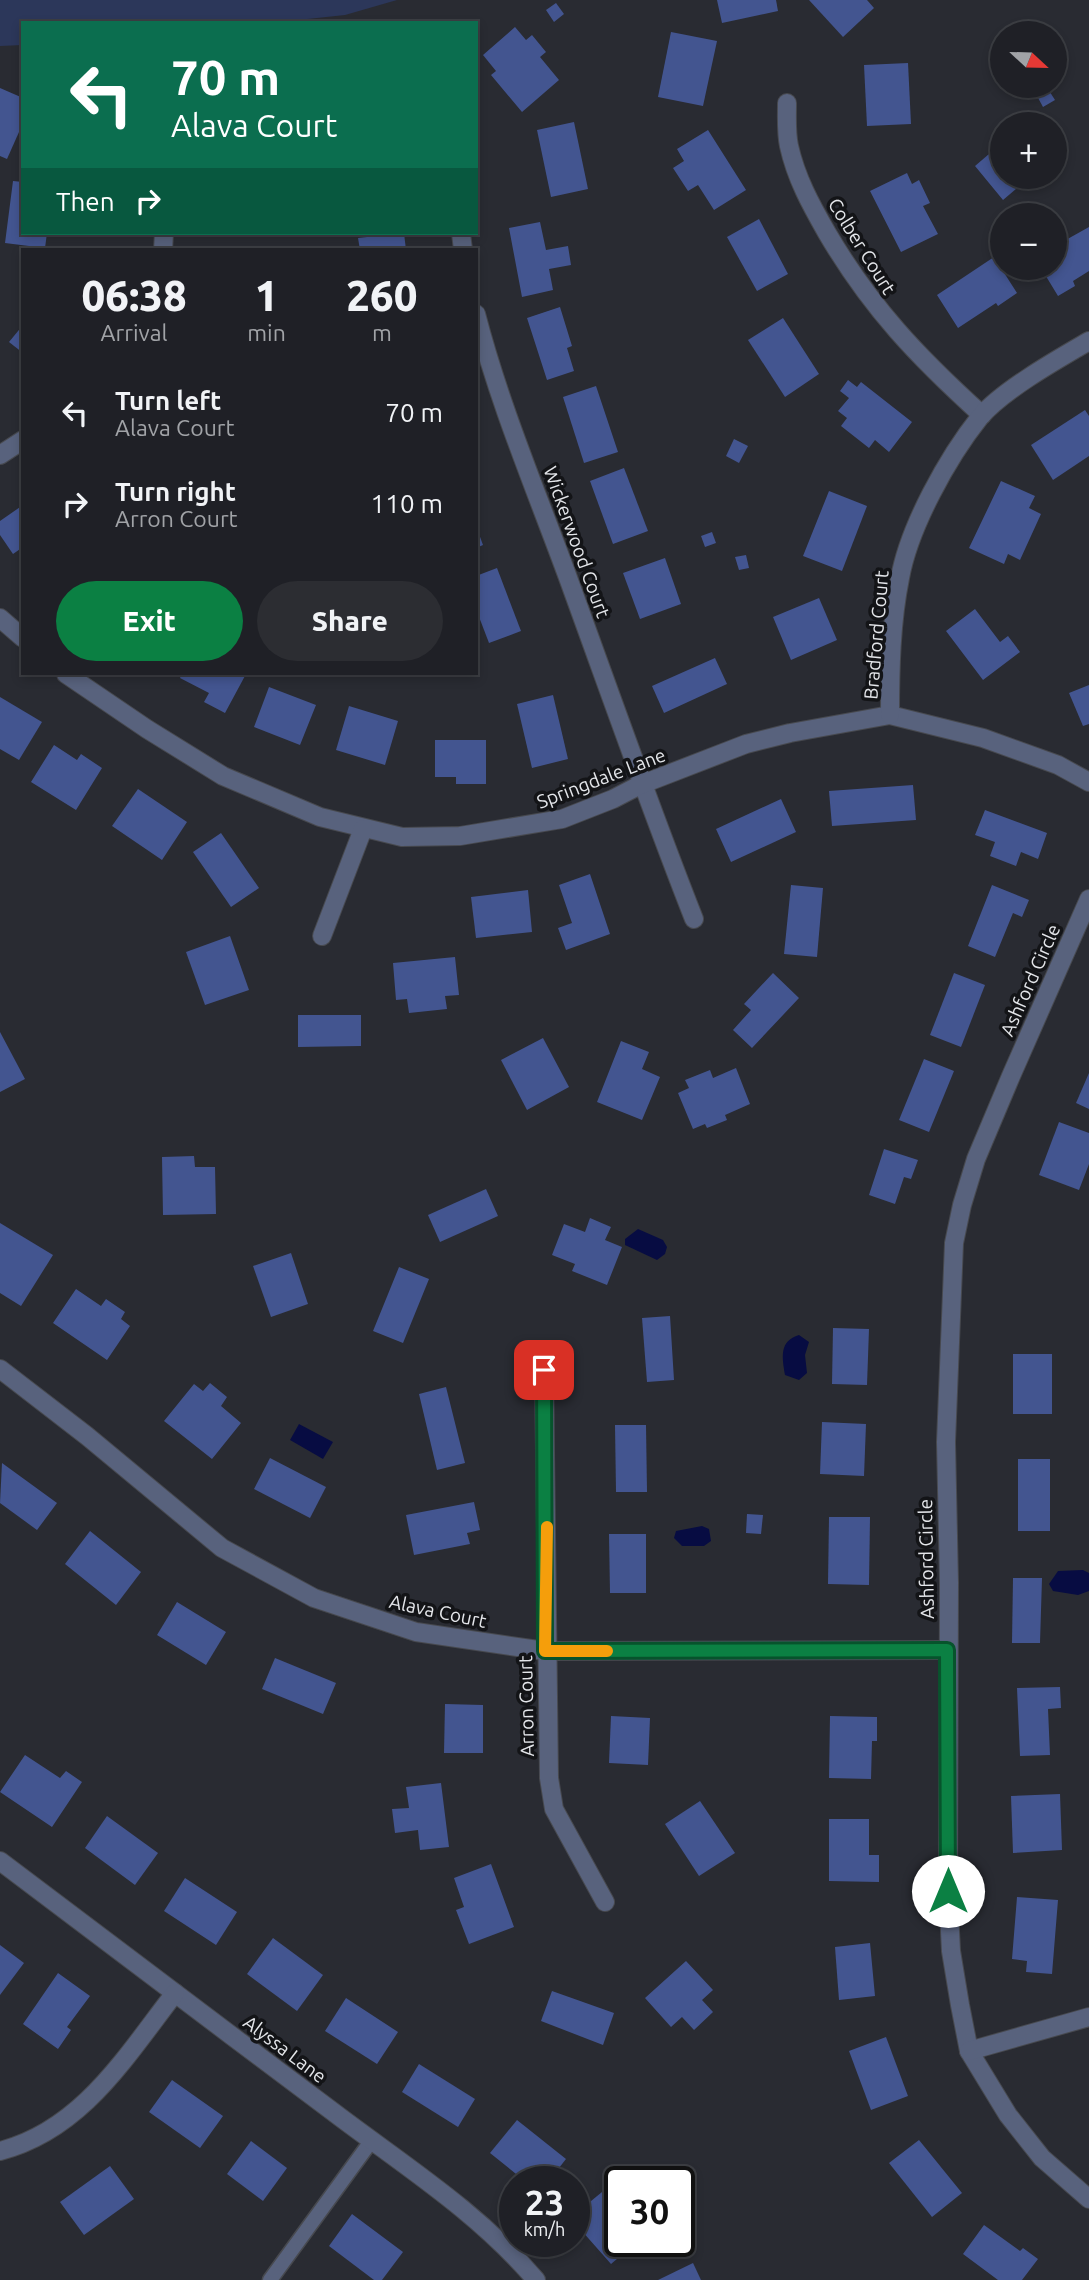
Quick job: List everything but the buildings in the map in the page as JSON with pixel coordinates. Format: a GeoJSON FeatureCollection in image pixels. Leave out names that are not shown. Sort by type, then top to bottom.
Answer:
{"type":"FeatureCollection","features":[{"type":"Feature","properties":{"kind":"street","name":"Colber Court"},"geometry":{"type":"LineString","coordinates":[[787,103],[789,144],[801,188],[852,276],[882,316],[926,363],[982,415]]}},
{"type":"Feature","properties":{"kind":"street","name":"Wickerwood Court"},"geometry":{"type":"LineString","coordinates":[[478,321],[507,420],[592,643],[640,785],[694,919]]}},
{"type":"Feature","properties":{"kind":"street","name":"Bradford Court"},"geometry":{"type":"LineString","coordinates":[[890,715],[892,656],[900,575],[931,496],[982,415],[1049,365],[1089,341]]}},
{"type":"Feature","properties":{"kind":"street"},"geometry":{"type":"LineString","coordinates":[[0,455],[21,441]]}},
{"type":"Feature","properties":{"kind":"street"},"geometry":{"type":"LineString","coordinates":[[0,618],[21,636]]}},
{"type":"Feature","properties":{"kind":"street","name":"Springdale Lane"},"geometry":{"type":"LineString","coordinates":[[67,675],[223,776],[320,817],[402,837],[433,837],[529,827],[584,811],[640,785],[746,744],[890,715],[983,738],[1058,765],[1089,782]]}},
{"type":"Feature","properties":{"kind":"street"},"geometry":{"type":"LineString","coordinates":[[322,936],[363,829]]}},
{"type":"Feature","properties":{"kind":"street","name":"Ashford Circle"},"geometry":{"type":"LineString","coordinates":[[1089,900],[976,1159],[954,1243],[946,1442],[951,1951],[969,2051],[1008,2115],[1042,2158],[1089,2199]]}},
{"type":"Feature","properties":{"kind":"street","name":"Alava Court"},"geometry":{"type":"LineString","coordinates":[[0,1368],[88,1436],[222,1548],[278,1581],[314,1598],[416,1632],[545,1651],[947,1650]]}},
{"type":"Feature","properties":{"kind":"street","name":"Arron Court"},"geometry":{"type":"LineString","coordinates":[[544,1370],[548,1778],[554,1809],[605,1902]]}},
{"type":"Feature","properties":{"kind":"street","name":"Alyssa Lane"},"geometry":{"type":"LineString","coordinates":[[0,1861],[453,2199],[516,2256],[536,2280]]}},
{"type":"Feature","properties":{"kind":"street"},"geometry":{"type":"LineString","coordinates":[[0,2151],[56,2127],[98,2092],[174,1993]]}},
{"type":"Feature","properties":{"kind":"street"},"geometry":{"type":"LineString","coordinates":[[969,2051],[1089,2017]]}},
{"type":"Feature","properties":{"kind":"lane"},"geometry":{"type":"LineString","coordinates":[[270,2280],[372,2140]]}},
{"type":"Feature","properties":{"kind":"shaded area"},"geometry":{"type":"Polygon","coordinates":[[[0,0],[397,0],[345,15],[289,21],[21,21],[21,45],[0,46],[0,0]]]}},
{"type":"Feature","properties":{"kind":"shaded area"},"geometry":{"type":"Polygon","coordinates":[[[638,1229],[663,1240],[667,1247],[665,1254],[657,1260],[625,1245],[625,1239],[638,1229]]]}},
{"type":"Feature","properties":{"kind":"shaded area"},"geometry":{"type":"Polygon","coordinates":[[[799,1335],[809,1342],[805,1355],[807,1373],[799,1380],[785,1375],[783,1350],[788,1341],[799,1335]]]}},
{"type":"Feature","properties":{"kind":"shaded area"},"geometry":{"type":"Polygon","coordinates":[[[299,1424],[333,1442],[323,1459],[290,1440],[299,1424]]]}},
{"type":"Feature","properties":{"kind":"shaded area"},"geometry":{"type":"Polygon","coordinates":[[[702,1526],[709,1529],[711,1541],[704,1546],[682,1546],[674,1538],[676,1531],[702,1526]]]}},
{"type":"Feature","properties":{"kind":"shaded area"},"geometry":{"type":"Polygon","coordinates":[[[1083,1570],[1089,1573],[1089,1591],[1078,1595],[1053,1591],[1049,1584],[1058,1571],[1083,1570]]]}},
{"type":"Feature","properties":{"kind":"slow traffic"},"geometry":{"type":"LineString","coordinates":[[547,1527],[545,1651],[607,1651]]}},
{"type":"Feature","properties":{"kind":"route"},"geometry":{"type":"LineString","coordinates":[[544,1370],[547,1450],[545,1651],[947,1650],[948,1891]]}}]}
